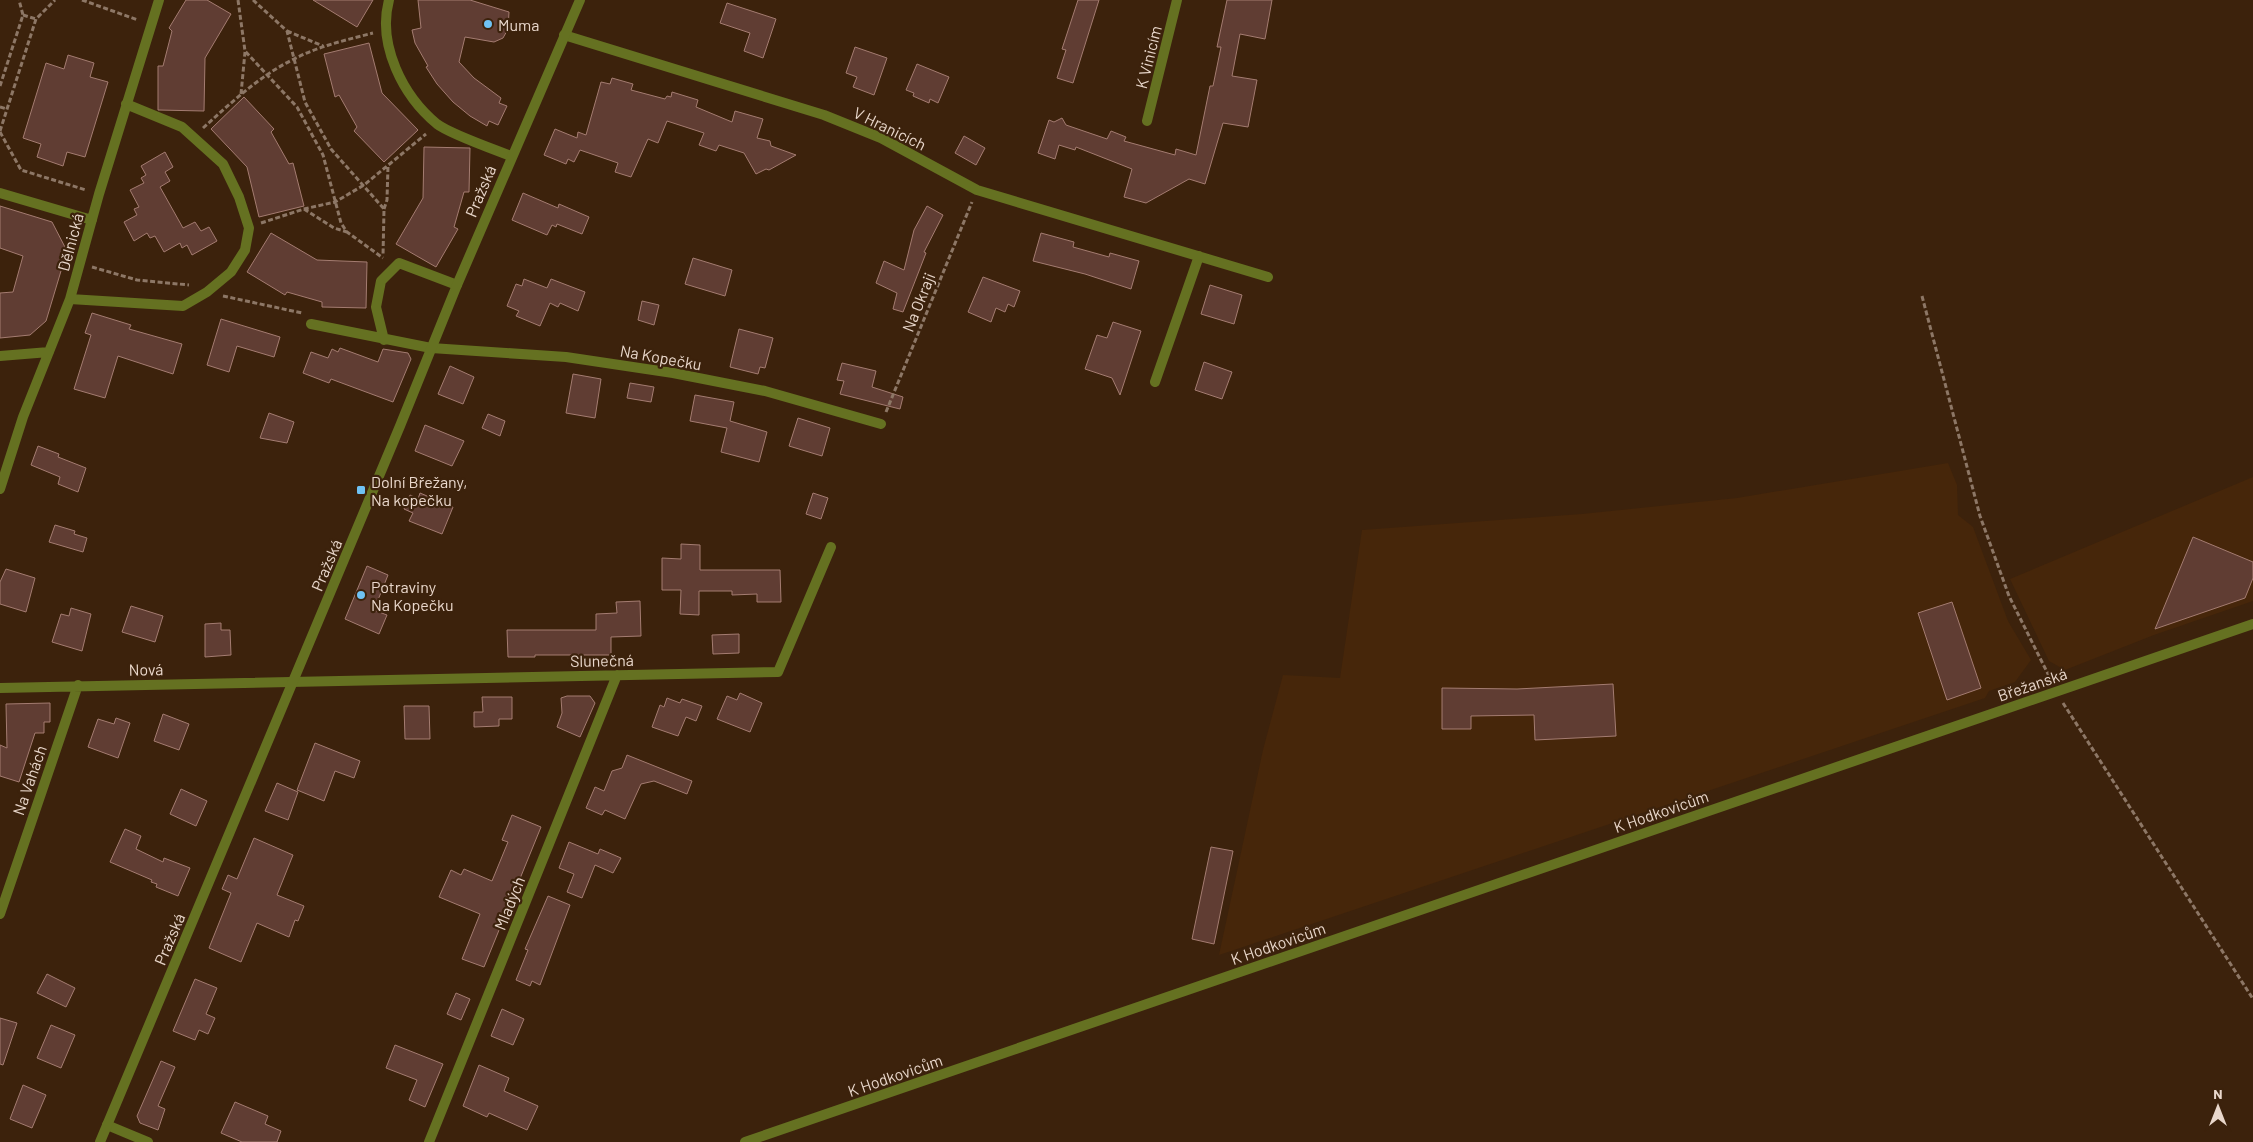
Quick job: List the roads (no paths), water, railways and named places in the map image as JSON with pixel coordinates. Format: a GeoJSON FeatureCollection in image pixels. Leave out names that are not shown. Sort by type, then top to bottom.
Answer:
{"type":"FeatureCollection","features":[{"type":"Feature","properties":{"kind":"street","name":"Dělnická"},"geometry":{"type":"LineString","coordinates":[[0,489],[24,417],[70,299],[126,104],[160,0]]}},
{"type":"Feature","properties":{"kind":"street"},"geometry":{"type":"LineString","coordinates":[[389,0],[387,30],[389,48],[400,78],[414,100],[438,124],[511,156]]}},
{"type":"Feature","properties":{"kind":"street","name":"Pražská"},"geometry":{"type":"LineString","coordinates":[[100,1142],[397,435],[511,156],[580,0]]}},
{"type":"Feature","properties":{"kind":"street","name":"K Vinicím"},"geometry":{"type":"LineString","coordinates":[[1147,121],[1177,0]]}},
{"type":"Feature","properties":{"kind":"street","name":"V Hranicích"},"geometry":{"type":"LineString","coordinates":[[564,35],[824,115],[882,138],[977,190],[1268,278]]}},
{"type":"Feature","properties":{"kind":"street"},"geometry":{"type":"LineString","coordinates":[[70,299],[183,306],[207,292],[231,272],[245,250],[249,228],[239,197],[223,164],[182,127],[126,104]]}},
{"type":"Feature","properties":{"kind":"street"},"geometry":{"type":"LineString","coordinates":[[0,193],[92,220]]}},
{"type":"Feature","properties":{"kind":"street"},"geometry":{"type":"LineString","coordinates":[[1155,382],[1199,256]]}},
{"type":"Feature","properties":{"kind":"street"},"geometry":{"type":"LineString","coordinates":[[384,340],[376,307],[381,281],[399,263],[457,285]]}},
{"type":"Feature","properties":{"kind":"street","name":"Na Kopečku"},"geometry":{"type":"LineString","coordinates":[[311,324],[431,348],[566,357],[673,373],[765,391],[881,424]]}},
{"type":"Feature","properties":{"kind":"street"},"geometry":{"type":"LineString","coordinates":[[0,356],[48,352]]}},
{"type":"Feature","properties":{"kind":"street","name":"Slunečná"},"geometry":{"type":"LineString","coordinates":[[292,683],[778,672],[831,547]]}},
{"type":"Feature","properties":{"kind":"street","name":"Břežanská"},"geometry":{"type":"LineString","coordinates":[[1821,772],[2253,624]]}},
{"type":"Feature","properties":{"kind":"street","name":"Mladých"},"geometry":{"type":"LineString","coordinates":[[429,1142],[617,675]]}},
{"type":"Feature","properties":{"kind":"street","name":"Nová"},"geometry":{"type":"LineString","coordinates":[[0,688],[78,685],[292,683]]}},
{"type":"Feature","properties":{"kind":"street","name":"Na Vahách"},"geometry":{"type":"LineString","coordinates":[[0,914],[78,685]]}},
{"type":"Feature","properties":{"kind":"street","name":"K Hodkovicům"},"geometry":{"type":"LineString","coordinates":[[745,1142],[1821,772]]}},
{"type":"Feature","properties":{"kind":"street"},"geometry":{"type":"LineString","coordinates":[[107,1125],[148,1142]]}},
{"type":"Feature","properties":{"kind":"place","name":"Muma"},"geometry":{"type":"Point","coordinates":[488,24]}},
{"type":"Feature","properties":{"kind":"place","name":"Dolní Břežany, Na kopečku"},"geometry":{"type":"Point","coordinates":[361,490]}},
{"type":"Feature","properties":{"kind":"place","name":"Potraviny Na Kopečku"},"geometry":{"type":"Point","coordinates":[361,595]}}]}
